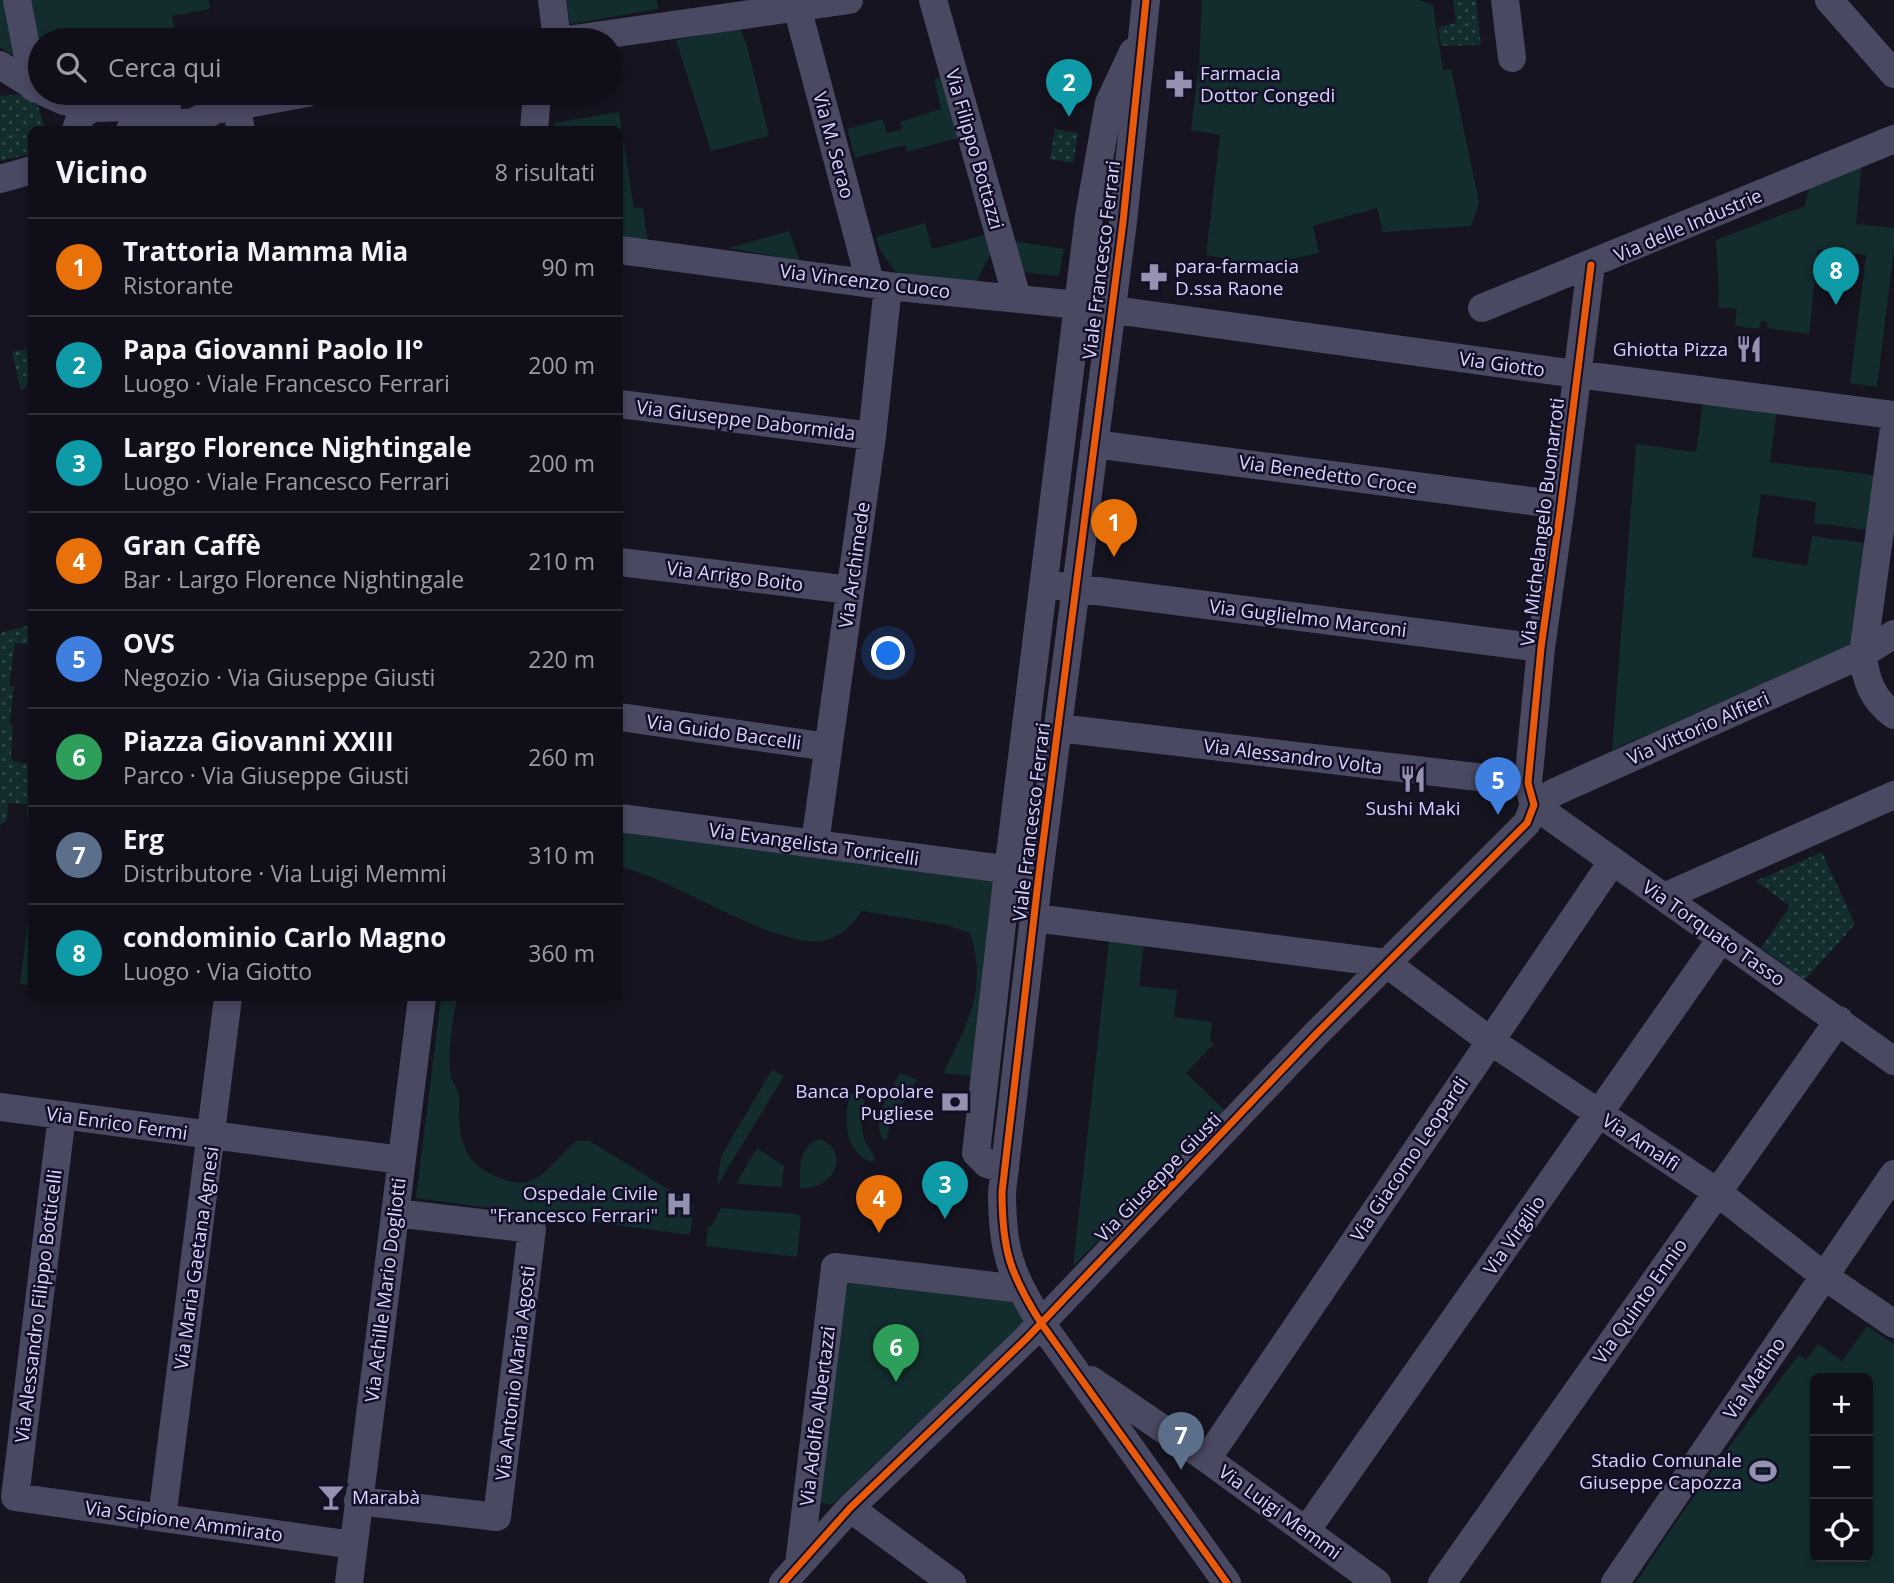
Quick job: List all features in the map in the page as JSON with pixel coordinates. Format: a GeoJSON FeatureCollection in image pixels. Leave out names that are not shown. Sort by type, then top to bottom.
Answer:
{"type":"FeatureCollection","features":[{"type":"Feature","properties":{"kind":"street"},"geometry":{"type":"LineString","coordinates":[[17,0],[28,42]]}},
{"type":"Feature","properties":{"kind":"street"},"geometry":{"type":"LineString","coordinates":[[552,0],[556,28]]}},
{"type":"Feature","properties":{"kind":"street"},"geometry":{"type":"LineString","coordinates":[[622,28],[710,9],[797,7],[849,0]]}},
{"type":"Feature","properties":{"kind":"street","name":"Via Filippo Bottazzi"},"geometry":{"type":"LineString","coordinates":[[933,0],[1017,298]]}},
{"type":"Feature","properties":{"kind":"street","name":"Viale Francesco Ferrari"},"geometry":{"type":"LineString","coordinates":[[1146,0],[1124,209],[1039,874],[1002,1192],[1004,1239],[1020,1289],[1041,1323],[1227,1583]]}},
{"type":"Feature","properties":{"kind":"street"},"geometry":{"type":"LineString","coordinates":[[1505,0],[1511,58]]}},
{"type":"Feature","properties":{"kind":"street"},"geometry":{"type":"LineString","coordinates":[[1829,0],[1894,74]]}},
{"type":"Feature","properties":{"kind":"street","name":"Via M. Serao"},"geometry":{"type":"LineString","coordinates":[[797,7],[879,284]]}},
{"type":"Feature","properties":{"kind":"street","name":"Viale Francesco Ferrari"},"geometry":{"type":"LineString","coordinates":[[1005,1169],[987,1164],[976,1153],[1007,870],[1089,216],[1109,103],[1141,37]]}},
{"type":"Feature","properties":{"kind":"street"},"geometry":{"type":"LineString","coordinates":[[0,65],[28,83]]}},
{"type":"Feature","properties":{"kind":"street"},"geometry":{"type":"LineString","coordinates":[[0,90],[28,91]]}},
{"type":"Feature","properties":{"kind":"street"},"geometry":{"type":"LineString","coordinates":[[68,105],[95,119],[157,106],[231,115]]}},
{"type":"Feature","properties":{"kind":"street"},"geometry":{"type":"LineString","coordinates":[[138,126],[194,122],[266,105]]}},
{"type":"Feature","properties":{"kind":"street"},"geometry":{"type":"LineString","coordinates":[[534,126],[536,105]]}},
{"type":"Feature","properties":{"kind":"street","name":"Via delle Industrie"},"geometry":{"type":"LineString","coordinates":[[1482,308],[1894,139]]}},
{"type":"Feature","properties":{"kind":"street"},"geometry":{"type":"LineString","coordinates":[[0,179],[28,171]]}},
{"type":"Feature","properties":{"kind":"street","name":"Via Vincenzo Cuoco"},"geometry":{"type":"LineString","coordinates":[[623,250],[879,284],[1111,310]]}},
{"type":"Feature","properties":{"kind":"street","name":"Via Michelangelo Buonarroti"},"geometry":{"type":"LineString","coordinates":[[1531,794],[1541,648],[1591,265]]}},
{"type":"Feature","properties":{"kind":"street","name":"Via Archimede"},"geometry":{"type":"LineString","coordinates":[[815,844],[872,436],[879,284]]}},
{"type":"Feature","properties":{"kind":"street","name":"Via Giotto"},"geometry":{"type":"LineString","coordinates":[[1111,310],[1894,415]]}},
{"type":"Feature","properties":{"kind":"street","name":"Via Giuseppe Dabormida"},"geometry":{"type":"LineString","coordinates":[[623,404],[872,436]]}},
{"type":"Feature","properties":{"kind":"street"},"geometry":{"type":"LineString","coordinates":[[1894,428],[1863,654],[1864,672],[1871,690],[1884,708],[1894,715]]}},
{"type":"Feature","properties":{"kind":"street","name":"Via Benedetto Croce"},"geometry":{"type":"LineString","coordinates":[[1094,443],[1561,505]]}},
{"type":"Feature","properties":{"kind":"street","name":"Via Arrigo Boito"},"geometry":{"type":"LineString","coordinates":[[623,562],[850,590]]}},
{"type":"Feature","properties":{"kind":"street","name":"Via Guglielmo Marconi"},"geometry":{"type":"LineString","coordinates":[[1044,584],[1541,648]]}},
{"type":"Feature","properties":{"kind":"street","name":"Via Vittorio Alfieri"},"geometry":{"type":"LineString","coordinates":[[1531,794],[1555,792],[1863,654],[1894,635]]}},
{"type":"Feature","properties":{"kind":"street","name":"Via Guido Baccelli"},"geometry":{"type":"LineString","coordinates":[[623,717],[828,747]]}},
{"type":"Feature","properties":{"kind":"street","name":"Via Alessandro Volta"},"geometry":{"type":"LineString","coordinates":[[1058,728],[1531,794]]}},
{"type":"Feature","properties":{"kind":"street","name":"Via Torquato Tasso"},"geometry":{"type":"LineString","coordinates":[[1531,794],[1612,862],[1894,1060]]}},
{"type":"Feature","properties":{"kind":"street","name":"Via Giuseppe Giusti"},"geometry":{"type":"LineString","coordinates":[[791,1574],[850,1508],[1041,1323],[1386,963],[1527,823],[1531,794]]}},
{"type":"Feature","properties":{"kind":"street"},"geometry":{"type":"LineString","coordinates":[[1664,897],[1894,795]]}},
{"type":"Feature","properties":{"kind":"street","name":"Via Evangelista Torricelli"},"geometry":{"type":"LineString","coordinates":[[623,818],[1039,874]]}},
{"type":"Feature","properties":{"kind":"street","name":"Via Giacomo Leopardi"},"geometry":{"type":"LineString","coordinates":[[1207,1459],[1612,862]]}},
{"type":"Feature","properties":{"kind":"street"},"geometry":{"type":"LineString","coordinates":[[1035,918],[1386,963]]}},
{"type":"Feature","properties":{"kind":"street","name":"Via Virgilio"},"geometry":{"type":"LineString","coordinates":[[1306,1531],[1721,939]]}},
{"type":"Feature","properties":{"kind":"street","name":"Via Amalfi"},"geometry":{"type":"LineString","coordinates":[[1386,963],[1489,1041],[1717,1192],[1824,1276],[1894,1324]]}},
{"type":"Feature","properties":{"kind":"street","name":"Via Maria Gaetana Agnesi"},"geometry":{"type":"LineString","coordinates":[[162,1518],[228,1001]]}},
{"type":"Feature","properties":{"kind":"street","name":"Via Achille Mario Dogliotti"},"geometry":{"type":"LineString","coordinates":[[349,1583],[422,1001]]}},
{"type":"Feature","properties":{"kind":"street","name":"Via Quinto Ennio"},"geometry":{"type":"LineString","coordinates":[[1442,1583],[1839,1020]]}},
{"type":"Feature","properties":{"kind":"street","name":"Via Enrico Fermi"},"geometry":{"type":"LineString","coordinates":[[0,1107],[401,1160]]}},
{"type":"Feature","properties":{"kind":"street","name":"Via Alessandro Filippo Botticelli"},"geometry":{"type":"LineString","coordinates":[[15,1497],[62,1115]]}},
{"type":"Feature","properties":{"kind":"street","name":"Via Matino"},"geometry":{"type":"LineString","coordinates":[[1615,1583],[1894,1174]]}},
{"type":"Feature","properties":{"kind":"street","name":"Via Antonio Maria Agosti"},"geometry":{"type":"LineString","coordinates":[[358,1501],[497,1517],[533,1229],[395,1213]]}},
{"type":"Feature","properties":{"kind":"street","name":"Via Adolfo Albertazzi"},"geometry":{"type":"LineString","coordinates":[[791,1574],[835,1267],[1020,1289]]}},
{"type":"Feature","properties":{"kind":"street","name":"Via Luigi Memmi"},"geometry":{"type":"LineString","coordinates":[[1077,1371],[1207,1459],[1377,1583]]}},
{"type":"Feature","properties":{"kind":"street","name":"Via Scipione Ammirato"},"geometry":{"type":"LineString","coordinates":[[15,1497],[353,1545]]}},
{"type":"Feature","properties":{"kind":"street"},"geometry":{"type":"LineString","coordinates":[[850,1508],[952,1583]]}},
{"type":"Feature","properties":{"kind":"green space"},"geometry":{"type":"Polygon","coordinates":[[[0,0],[12,0],[25,63],[0,47],[0,0]]]}},
{"type":"Feature","properties":{"kind":"green space"},"geometry":{"type":"Polygon","coordinates":[[[25,0],[209,0],[210,9],[172,16],[174,28],[31,28],[25,0]]]}},
{"type":"Feature","properties":{"kind":"green space"},"geometry":{"type":"Polygon","coordinates":[[[566,0],[657,0],[658,9],[570,24],[566,0]]]}},
{"type":"Feature","properties":{"kind":"green space"},"geometry":{"type":"Polygon","coordinates":[[[1202,0],[1419,0],[1433,5],[1443,70],[1451,69],[1479,202],[1471,226],[1383,232],[1377,208],[1313,226],[1319,253],[1261,266],[1206,255],[1220,135],[1191,130],[1199,64],[1202,0]]]}},
{"type":"Feature","properties":{"kind":"green space"},"geometry":{"type":"Polygon","coordinates":[[[1453,0],[1476,0],[1481,45],[1441,46],[1438,27],[1456,23],[1453,0]]]}},
{"type":"Feature","properties":{"kind":"green space"},"geometry":{"type":"Polygon","coordinates":[[[740,28],[769,136],[711,151],[676,40],[740,28]]]}},
{"type":"Feature","properties":{"kind":"green space"},"geometry":{"type":"Polygon","coordinates":[[[944,76],[961,137],[907,152],[905,145],[855,158],[847,129],[882,119],[887,133],[902,129],[900,122],[941,109],[934,79],[944,76]]]}},
{"type":"Feature","properties":{"kind":"green space"},"geometry":{"type":"Polygon","coordinates":[[[25,94],[28,96],[28,105],[38,105],[44,126],[28,126],[28,155],[0,161],[0,96],[25,94]]]}},
{"type":"Feature","properties":{"kind":"green space"},"geometry":{"type":"Polygon","coordinates":[[[619,112],[621,126],[554,126],[554,123],[619,112]]]}},
{"type":"Feature","properties":{"kind":"green space"},"geometry":{"type":"Polygon","coordinates":[[[1055,129],[1078,133],[1073,163],[1050,159],[1055,129]]]}},
{"type":"Feature","properties":{"kind":"green space"},"geometry":{"type":"Polygon","coordinates":[[[623,138],[634,208],[643,208],[648,242],[623,238],[623,138]]]}},
{"type":"Feature","properties":{"kind":"green space"},"geometry":{"type":"Polygon","coordinates":[[[1862,161],[1856,224],[1894,228],[1894,249],[1877,387],[1850,383],[1866,255],[1818,250],[1809,334],[1767,328],[1767,322],[1761,321],[1759,329],[1735,326],[1737,309],[1718,307],[1716,240],[1805,206],[1810,183],[1862,161]]]}},
{"type":"Feature","properties":{"kind":"green space"},"geometry":{"type":"Polygon","coordinates":[[[925,223],[932,249],[989,234],[993,250],[975,283],[899,276],[880,250],[876,237],[925,223]]]}},
{"type":"Feature","properties":{"kind":"green space"},"geometry":{"type":"Polygon","coordinates":[[[789,231],[800,261],[729,248],[789,231]]]}},
{"type":"Feature","properties":{"kind":"green space"},"geometry":{"type":"Polygon","coordinates":[[[1007,240],[1064,249],[1059,276],[1021,272],[1007,240]]]}},
{"type":"Feature","properties":{"kind":"green space"},"geometry":{"type":"Polygon","coordinates":[[[26,349],[28,357],[28,383],[21,391],[12,352],[26,349]]]}},
{"type":"Feature","properties":{"kind":"green space"},"geometry":{"type":"Polygon","coordinates":[[[1703,402],[1777,410],[1770,462],[1875,475],[1868,530],[1814,523],[1816,502],[1761,494],[1752,557],[1807,566],[1812,536],[1865,543],[1853,644],[1612,750],[1636,444],[1696,452],[1703,402]]]}},
{"type":"Feature","properties":{"kind":"green space"},"geometry":{"type":"Polygon","coordinates":[[[28,626],[28,645],[15,643],[9,686],[14,686],[9,725],[13,726],[11,756],[14,762],[28,764],[28,818],[27,804],[8,803],[7,820],[0,826],[0,633],[28,626]]]}},
{"type":"Feature","properties":{"kind":"green space"},"geometry":{"type":"Polygon","coordinates":[[[623,832],[997,882],[972,1076],[943,1073],[973,1005],[977,971],[970,933],[947,925],[862,911],[852,924],[835,937],[810,941],[757,926],[623,868],[623,832]]]}},
{"type":"Feature","properties":{"kind":"green space"},"geometry":{"type":"Polygon","coordinates":[[[1822,852],[1855,924],[1805,980],[1761,948],[1790,906],[1756,881],[1822,852]]]}},
{"type":"Feature","properties":{"kind":"green space"},"geometry":{"type":"Polygon","coordinates":[[[28,919],[28,985],[20,984],[28,919]]]}},
{"type":"Feature","properties":{"kind":"green space"},"geometry":{"type":"Polygon","coordinates":[[[1109,940],[1144,944],[1139,986],[1177,990],[1174,1017],[1212,1022],[1210,1041],[1214,1044],[1186,1073],[1227,1112],[1073,1266],[1109,940]]]}},
{"type":"Feature","properties":{"kind":"green space"},"geometry":{"type":"Polygon","coordinates":[[[441,1001],[456,1001],[450,1047],[451,1077],[459,1097],[461,1137],[468,1154],[479,1167],[507,1180],[527,1182],[547,1170],[576,1141],[590,1141],[694,1205],[690,1235],[416,1198],[441,1001]]]}},
{"type":"Feature","properties":{"kind":"green space"},"geometry":{"type":"Polygon","coordinates":[[[772,1070],[784,1076],[717,1186],[721,1156],[772,1070]]]}},
{"type":"Feature","properties":{"kind":"green space"},"geometry":{"type":"Polygon","coordinates":[[[900,1073],[917,1080],[889,1127],[887,1139],[884,1140],[880,1132],[880,1115],[900,1073]]]}},
{"type":"Feature","properties":{"kind":"green space"},"geometry":{"type":"Polygon","coordinates":[[[850,1093],[865,1100],[862,1127],[866,1143],[875,1159],[871,1162],[862,1157],[850,1142],[847,1112],[850,1093]]]}},
{"type":"Feature","properties":{"kind":"green space"},"geometry":{"type":"Polygon","coordinates":[[[819,1139],[834,1150],[835,1167],[824,1182],[813,1187],[800,1188],[800,1166],[804,1153],[807,1147],[819,1139]]]}},
{"type":"Feature","properties":{"kind":"green space"},"geometry":{"type":"Polygon","coordinates":[[[757,1148],[784,1166],[782,1187],[736,1184],[757,1148]]]}},
{"type":"Feature","properties":{"kind":"green space"},"geometry":{"type":"Polygon","coordinates":[[[721,1208],[797,1214],[801,1218],[797,1257],[706,1246],[708,1227],[711,1227],[721,1208]]]}},
{"type":"Feature","properties":{"kind":"green space"},"geometry":{"type":"Polygon","coordinates":[[[841,1279],[1009,1298],[1025,1321],[833,1504],[819,1503],[841,1279]]]}},
{"type":"Feature","properties":{"kind":"green space","name":"Stadio Comunale Giuseppe Capozza"},"geometry":{"type":"Polygon","coordinates":[[[1867,1326],[1894,1344],[1894,1583],[1636,1583],[1674,1524],[1756,1411],[1799,1355],[1806,1360],[1818,1344],[1842,1361],[1867,1326]]]}},
{"type":"Feature","properties":{"kind":"cycle path"},"geometry":{"type":"LineString","coordinates":[[1146,0],[1123,222],[1039,874],[1002,1192],[1002,1212],[1010,1261],[1030,1306],[1227,1583]]}},
{"type":"Feature","properties":{"kind":"cycle path"},"geometry":{"type":"LineString","coordinates":[[783,1583],[850,1508],[1027,1338],[1316,1034],[1527,823],[1534,805],[1528,783],[1541,648],[1591,265]]}},
{"type":"Feature","properties":{"kind":"place","name":"Farmacia Dottor Congedi"},"geometry":{"type":"Point","coordinates":[1179,84]}},
{"type":"Feature","properties":{"kind":"place","name":"Papa Giovanni Paolo II°"},"geometry":{"type":"Point","coordinates":[1069,117]}},
{"type":"Feature","properties":{"kind":"place","name":"para-farmacia D.ssa Raone"},"geometry":{"type":"Point","coordinates":[1154,277]}},
{"type":"Feature","properties":{"kind":"place","name":"condominio Carlo Magno"},"geometry":{"type":"Point","coordinates":[1836,305]}},
{"type":"Feature","properties":{"kind":"place","name":"Ghiotta Pizza"},"geometry":{"type":"Point","coordinates":[1749,349]}},
{"type":"Feature","properties":{"kind":"place","name":"Trattoria Mamma Mia"},"geometry":{"type":"Point","coordinates":[1114,557]}},
{"type":"Feature","properties":{"kind":"place","name":"Sushi Maki"},"geometry":{"type":"Point","coordinates":[1413,779]}},
{"type":"Feature","properties":{"kind":"place","name":"OVS"},"geometry":{"type":"Point","coordinates":[1498,815]}},
{"type":"Feature","properties":{"kind":"place","name":"Banca Popolare Pugliese"},"geometry":{"type":"Point","coordinates":[955,1102]}},
{"type":"Feature","properties":{"kind":"place","name":"Ospedale Civile \"Francesco Ferrari\""},"geometry":{"type":"Point","coordinates":[679,1204]}},
{"type":"Feature","properties":{"kind":"place","name":"Largo Florence Nightingale"},"geometry":{"type":"Point","coordinates":[945,1219]}},
{"type":"Feature","properties":{"kind":"place","name":"Gran Caffè"},"geometry":{"type":"Point","coordinates":[879,1233]}},
{"type":"Feature","properties":{"kind":"place","name":"Piazza Giovanni XXIII"},"geometry":{"type":"Point","coordinates":[896,1382]}},
{"type":"Feature","properties":{"kind":"place","name":"Erg"},"geometry":{"type":"Point","coordinates":[1181,1470]}},
{"type":"Feature","properties":{"kind":"place","name":"Stadio Comunale Giuseppe Capozza"},"geometry":{"type":"Point","coordinates":[1763,1471]}},
{"type":"Feature","properties":{"kind":"place","name":"Marabà"},"geometry":{"type":"Point","coordinates":[331,1497]}}]}
